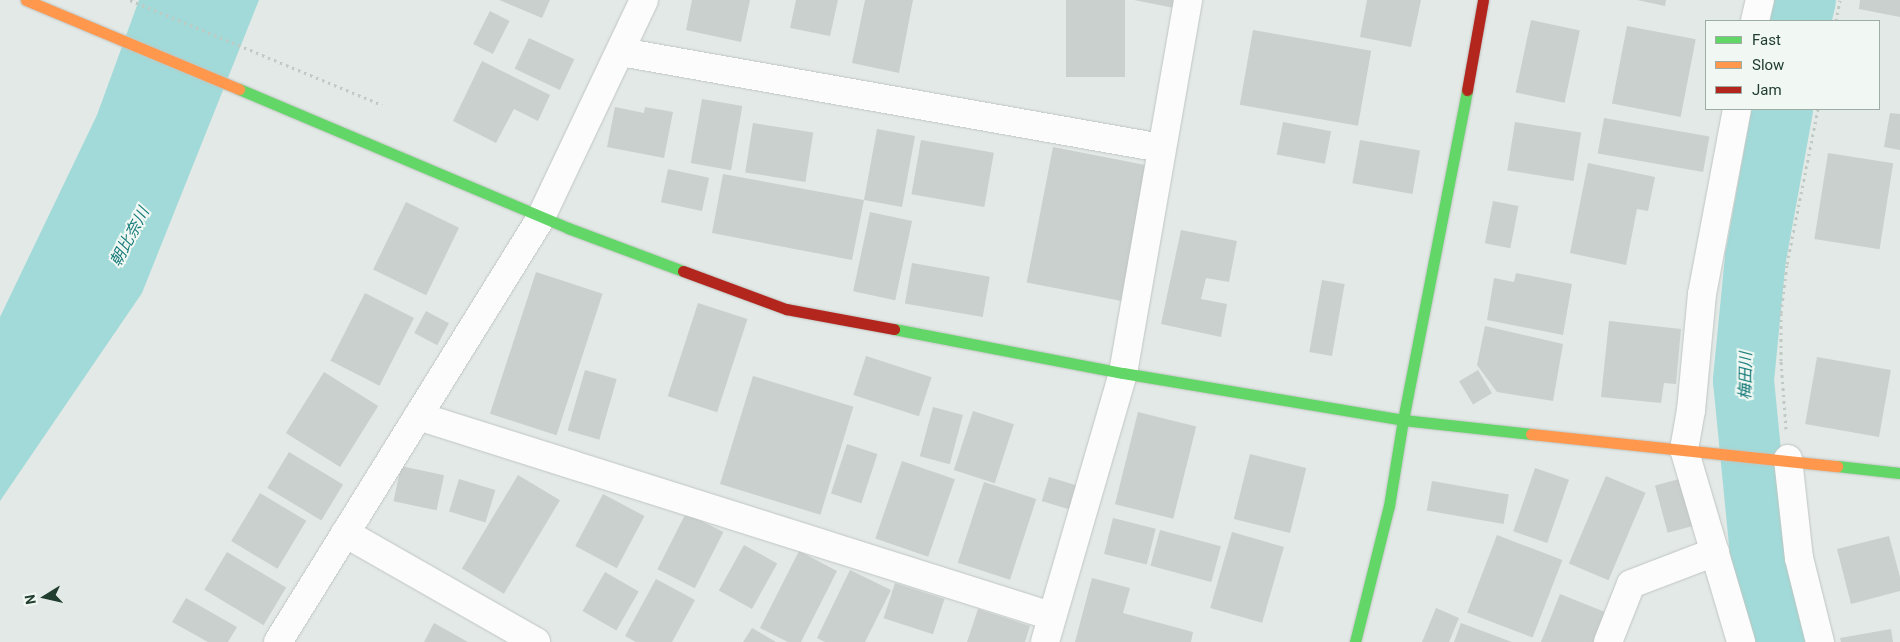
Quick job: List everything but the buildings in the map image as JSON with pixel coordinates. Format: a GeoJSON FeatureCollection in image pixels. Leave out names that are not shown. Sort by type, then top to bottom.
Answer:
{"type":"FeatureCollection","features":[{"type":"Feature","properties":{"kind":"street"},"geometry":{"type":"LineString","coordinates":[[26,0],[541,217],[786,309],[1123,373],[1403,420],[1783,459],[1900,473]]}},
{"type":"Feature","properties":{"kind":"street"},"geometry":{"type":"LineString","coordinates":[[278,642],[541,217],[621,52],[644,0]]}},
{"type":"Feature","properties":{"kind":"street"},"geometry":{"type":"LineString","coordinates":[[1045,642],[1123,373],[1188,0]]}},
{"type":"Feature","properties":{"kind":"street"},"geometry":{"type":"LineString","coordinates":[[1355,642],[1389,506],[1403,420],[1460,132],[1483,0]]}},
{"type":"Feature","properties":{"kind":"street"},"geometry":{"type":"LineString","coordinates":[[1755,20],[1760,0]]}},
{"type":"Feature","properties":{"kind":"street"},"geometry":{"type":"LineString","coordinates":[[621,52],[1161,148]]}},
{"type":"Feature","properties":{"kind":"street"},"geometry":{"type":"LineString","coordinates":[[1737,110],[1702,294],[1691,410],[1693,450],[1715,552],[1741,642]]}},
{"type":"Feature","properties":{"kind":"street"},"geometry":{"type":"LineString","coordinates":[[418,416],[1051,616]]}},
{"type":"Feature","properties":{"kind":"street"},"geometry":{"type":"LineString","coordinates":[[1783,459],[1799,558],[1820,642]]}},
{"type":"Feature","properties":{"kind":"street"},"geometry":{"type":"LineString","coordinates":[[345,533],[536,642]]}},
{"type":"Feature","properties":{"kind":"street"},"geometry":{"type":"LineString","coordinates":[[1608,642],[1631,584],[1715,552]]}},
{"type":"Feature","properties":{"kind":"path"},"geometry":{"type":"LineString","coordinates":[[130,0],[382,105]]}},
{"type":"Feature","properties":{"kind":"path"},"geometry":{"type":"LineString","coordinates":[[1836,20],[1840,0]]}},
{"type":"Feature","properties":{"kind":"path"},"geometry":{"type":"LineString","coordinates":[[1783,459],[1782,312],[1787,264],[1818,110]]}},
{"type":"Feature","properties":{"kind":"water","name":"朝比奈川"},"geometry":{"type":"Polygon","coordinates":[[[139,0],[259,0],[142,293],[0,501],[0,317],[97,115],[139,0]]]}},
{"type":"Feature","properties":{"kind":"waterway","name":"梅田川"},"geometry":{"type":"LineString","coordinates":[[1800,20],[1805,0]]}},
{"type":"Feature","properties":{"kind":"waterway","name":"梅田川"},"geometry":{"type":"LineString","coordinates":[[1782,110],[1755,257],[1743,380],[1760,554],[1784,642]]}},
{"type":"Feature","properties":{"kind":"traffic: fast"},"geometry":{"type":"LineString","coordinates":[[239,89],[568,228],[683,271]]}},
{"type":"Feature","properties":{"kind":"traffic: fast"},"geometry":{"type":"LineString","coordinates":[[1355,642],[1389,506],[1403,420],[1467,90]]}},
{"type":"Feature","properties":{"kind":"traffic: fast"},"geometry":{"type":"LineString","coordinates":[[894,329],[1123,373],[1403,420],[1531,434]]}},
{"type":"Feature","properties":{"kind":"traffic: fast"},"geometry":{"type":"LineString","coordinates":[[1837,466],[1900,473]]}},
{"type":"Feature","properties":{"kind":"traffic: slow"},"geometry":{"type":"LineString","coordinates":[[26,0],[239,89]]}},
{"type":"Feature","properties":{"kind":"traffic: slow"},"geometry":{"type":"LineString","coordinates":[[1531,434],[1837,466]]}},
{"type":"Feature","properties":{"kind":"traffic: jam"},"geometry":{"type":"LineString","coordinates":[[1467,90],[1483,0]]}},
{"type":"Feature","properties":{"kind":"traffic: jam"},"geometry":{"type":"LineString","coordinates":[[683,271],[786,309],[894,329]]}}]}
